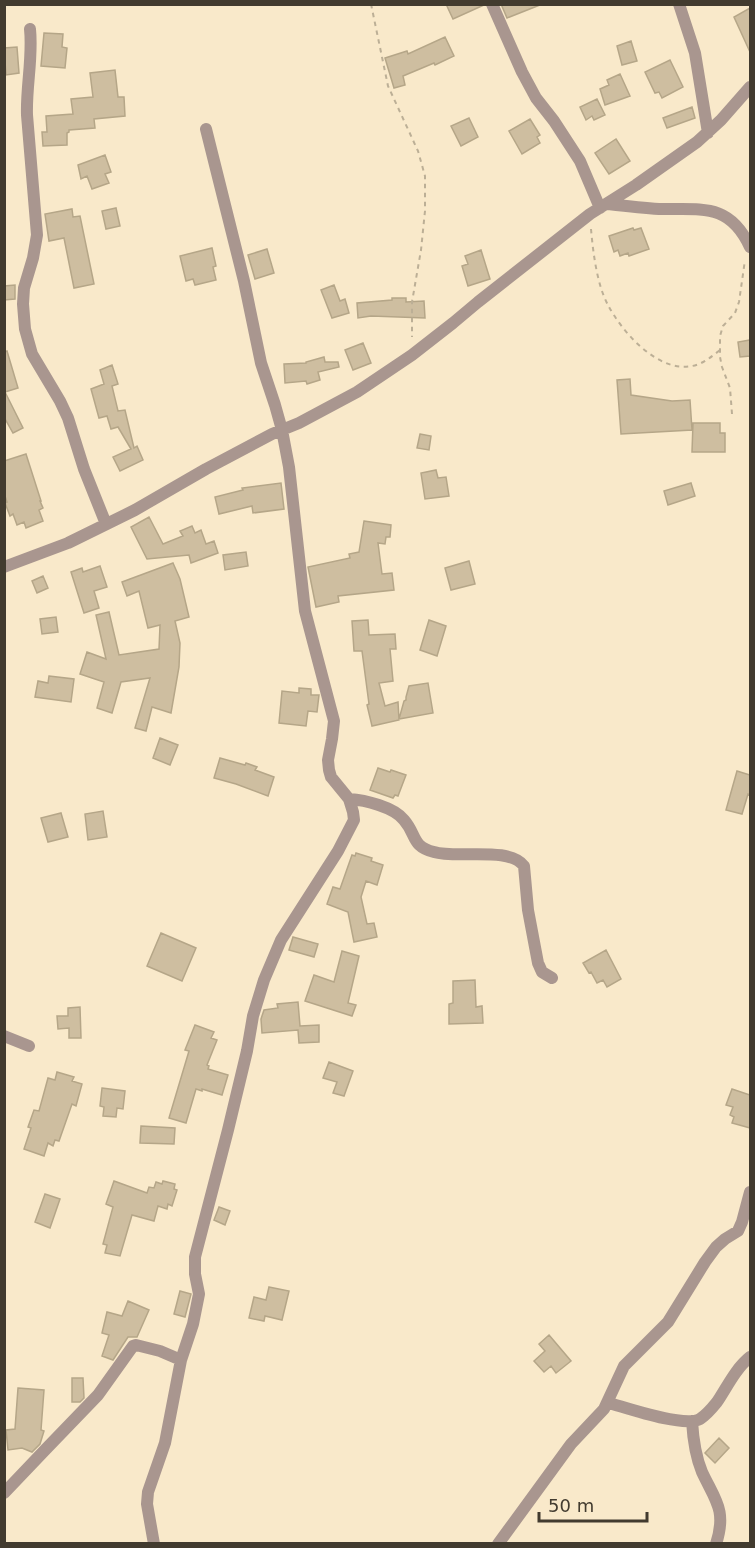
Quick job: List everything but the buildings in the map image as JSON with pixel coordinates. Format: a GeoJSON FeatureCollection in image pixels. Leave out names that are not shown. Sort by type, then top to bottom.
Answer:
{"type":"FeatureCollection","features":[{"type":"Feature","properties":{"kind":"street"},"geometry":{"type":"LineString","coordinates":[[492,4],[536,98],[580,161],[599,209]]}},
{"type":"Feature","properties":{"kind":"street"},"geometry":{"type":"LineString","coordinates":[[679,4],[695,53],[708,133]]}},
{"type":"Feature","properties":{"kind":"street"},"geometry":{"type":"LineString","coordinates":[[30,29],[31,54],[27,108],[37,235],[24,288],[25,329],[32,354],[68,418],[84,469],[106,524]]}},
{"type":"Feature","properties":{"kind":"street"},"geometry":{"type":"LineString","coordinates":[[4,567],[68,543],[135,510],[206,469],[357,393],[412,355],[599,209],[671,161],[708,133],[750,87]]}},
{"type":"Feature","properties":{"kind":"street"},"geometry":{"type":"LineString","coordinates":[[154,1544],[147,1504],[148,1492],[165,1443],[181,1360],[193,1324],[199,1294],[195,1274],[195,1257],[228,1130],[253,1016],[280,940],[354,820],[349,799],[331,777],[328,765],[334,721],[305,611],[289,467],[282,430],[261,363],[244,281],[206,129]]}},
{"type":"Feature","properties":{"kind":"street"},"geometry":{"type":"LineString","coordinates":[[599,209],[708,209],[727,218],[740,229],[749,244]]}},
{"type":"Feature","properties":{"kind":"street"},"geometry":{"type":"LineString","coordinates":[[349,799],[366,801],[400,816],[406,821],[416,842],[421,847],[437,853],[497,855],[521,861],[524,866],[528,910],[538,963],[542,972],[552,978]]}},
{"type":"Feature","properties":{"kind":"street"},"geometry":{"type":"LineString","coordinates":[[4,1036],[28,1046]]}},
{"type":"Feature","properties":{"kind":"street"},"geometry":{"type":"LineString","coordinates":[[498,1544],[571,1444],[609,1402],[624,1366],[668,1322],[716,1247],[738,1231],[750,1192]]}},
{"type":"Feature","properties":{"kind":"street"},"geometry":{"type":"LineString","coordinates":[[4,1493],[98,1395],[133,1346],[160,1351],[181,1360]]}},
{"type":"Feature","properties":{"kind":"street"},"geometry":{"type":"LineString","coordinates":[[609,1402],[671,1420],[699,1420],[715,1405],[732,1378],[750,1357]]}},
{"type":"Feature","properties":{"kind":"street"},"geometry":{"type":"LineString","coordinates":[[692,1420],[693,1441],[702,1471],[718,1504],[721,1519],[716,1544]]}},
{"type":"Feature","properties":{"kind":"path"},"geometry":{"type":"LineString","coordinates":[[371,4],[388,86],[418,151],[425,176],[426,195],[421,250],[412,302],[412,355]]}},
{"type":"Feature","properties":{"kind":"path"},"geometry":{"type":"LineString","coordinates":[[599,209],[593,253],[597,274],[607,304],[624,329],[644,350],[661,361],[678,367],[693,366],[707,360],[720,350]]}},
{"type":"Feature","properties":{"kind":"path"},"geometry":{"type":"LineString","coordinates":[[732,414],[730,388],[722,367],[720,336],[723,326],[735,313],[739,302],[749,244]]}}]}
